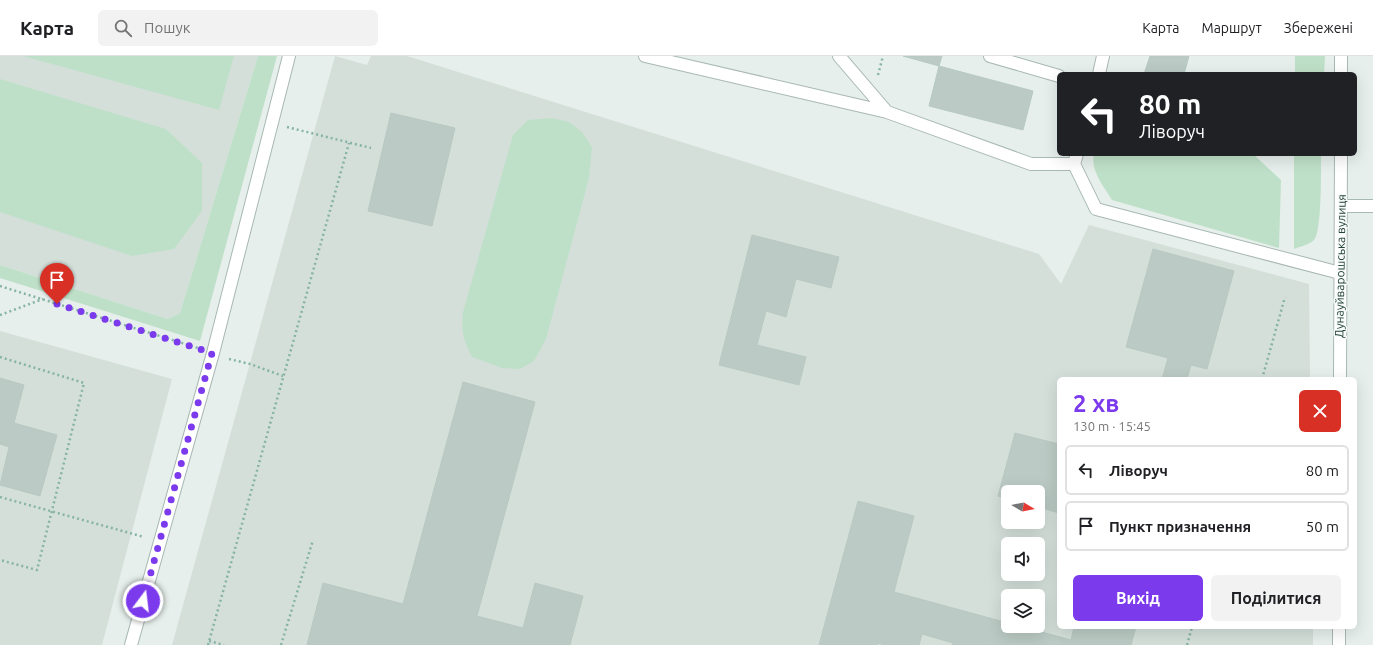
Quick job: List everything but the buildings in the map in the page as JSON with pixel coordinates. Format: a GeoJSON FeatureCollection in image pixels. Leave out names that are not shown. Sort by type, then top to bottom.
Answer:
{"type":"FeatureCollection","features":[{"type":"Feature","properties":{"kind":"street"},"geometry":{"type":"LineString","coordinates":[[131,645],[212,353],[289,56]]}},
{"type":"Feature","properties":{"kind":"street"},"geometry":{"type":"LineString","coordinates":[[645,56],[887,112],[1031,164],[1075,159],[1096,209],[1340,273]]}},
{"type":"Feature","properties":{"kind":"street"},"geometry":{"type":"LineString","coordinates":[[839,56],[887,112]]}},
{"type":"Feature","properties":{"kind":"street"},"geometry":{"type":"LineString","coordinates":[[990,56],[1057,75]]}},
{"type":"Feature","properties":{"kind":"street"},"geometry":{"type":"LineString","coordinates":[[1099,72],[1103,56]]}},
{"type":"Feature","properties":{"kind":"street"},"geometry":{"type":"LineString","coordinates":[[1341,56],[1341,72]]}},
{"type":"Feature","properties":{"kind":"street","name":"Дунауйварошська вулиця"},"geometry":{"type":"LineString","coordinates":[[1340,377],[1341,156]]}},
{"type":"Feature","properties":{"kind":"street"},"geometry":{"type":"LineString","coordinates":[[1342,206],[1373,206]]}},
{"type":"Feature","properties":{"kind":"street"},"geometry":{"type":"LineString","coordinates":[[1339,629],[1339,645]]}},
{"type":"Feature","properties":{"kind":"path"},"geometry":{"type":"LineString","coordinates":[[284,126],[371,148]]}},
{"type":"Feature","properties":{"kind":"path"},"geometry":{"type":"LineString","coordinates":[[208,645],[349,143]]}},
{"type":"Feature","properties":{"kind":"path"},"geometry":{"type":"LineString","coordinates":[[0,286],[212,353]]}},
{"type":"Feature","properties":{"kind":"path"},"geometry":{"type":"LineString","coordinates":[[1263,377],[1286,297]]}},
{"type":"Feature","properties":{"kind":"path"},"geometry":{"type":"LineString","coordinates":[[0,316],[43,299]]}},
{"type":"Feature","properties":{"kind":"path"},"geometry":{"type":"LineString","coordinates":[[0,357],[84,383],[37,570],[0,560]]}},
{"type":"Feature","properties":{"kind":"path"},"geometry":{"type":"LineString","coordinates":[[226,358],[250,364],[283,376]]}},
{"type":"Feature","properties":{"kind":"path"},"geometry":{"type":"LineString","coordinates":[[0,498],[160,542]]}},
{"type":"Feature","properties":{"kind":"path"},"geometry":{"type":"LineString","coordinates":[[281,645],[313,540]]}},
{"type":"Feature","properties":{"kind":"path"},"geometry":{"type":"LineString","coordinates":[[1187,645],[1191,629]]}},
{"type":"Feature","properties":{"kind":"path"},"geometry":{"type":"LineString","coordinates":[[209,641],[224,645]]}},
{"type":"Feature","properties":{"kind":"shaded area"},"geometry":{"type":"Polygon","coordinates":[[[0,56],[258,56],[180,313],[168,319],[0,265],[0,56]]]}},
{"type":"Feature","properties":{"kind":"shaded area"},"geometry":{"type":"Polygon","coordinates":[[[335,56],[367,65],[371,56],[407,56],[1039,254],[1061,284],[1089,225],[1309,284],[1310,377],[1057,377],[1057,629],[1313,629],[1313,645],[172,645],[335,56]]]}},
{"type":"Feature","properties":{"kind":"shaded area"},"geometry":{"type":"Polygon","coordinates":[[[0,331],[172,379],[102,645],[0,645],[0,331]]]}},
{"type":"Feature","properties":{"kind":"green space"},"geometry":{"type":"Polygon","coordinates":[[[23,56],[234,56],[219,110],[23,56]]]}},
{"type":"Feature","properties":{"kind":"green space"},"geometry":{"type":"Polygon","coordinates":[[[258,56],[277,56],[200,341],[0,278],[0,265],[168,319],[180,313],[258,56]]]}},
{"type":"Feature","properties":{"kind":"green space"},"geometry":{"type":"Polygon","coordinates":[[[1295,56],[1325,56],[1324,72],[1295,72],[1295,56]]]}},
{"type":"Feature","properties":{"kind":"green space"},"geometry":{"type":"Polygon","coordinates":[[[0,79],[166,129],[202,163],[202,211],[174,249],[132,256],[0,212],[0,79]]]}},
{"type":"Feature","properties":{"kind":"green space"},"geometry":{"type":"Polygon","coordinates":[[[552,118],[569,122],[582,132],[592,147],[589,178],[546,339],[534,361],[520,369],[502,368],[472,357],[463,335],[463,312],[513,135],[528,120],[552,118]]]}},
{"type":"Feature","properties":{"kind":"green space"},"geometry":{"type":"Polygon","coordinates":[[[1094,156],[1255,156],[1281,180],[1279,248],[1112,200],[1096,172],[1093,160],[1094,156]]]}},
{"type":"Feature","properties":{"kind":"green space"},"geometry":{"type":"Polygon","coordinates":[[[1294,156],[1321,156],[1320,213],[1317,235],[1312,242],[1294,249],[1294,156]]]}},
{"type":"Feature","properties":{"kind":"route"},"geometry":{"type":"LineString","coordinates":[[57,304],[212,353],[143,601]]}}]}
